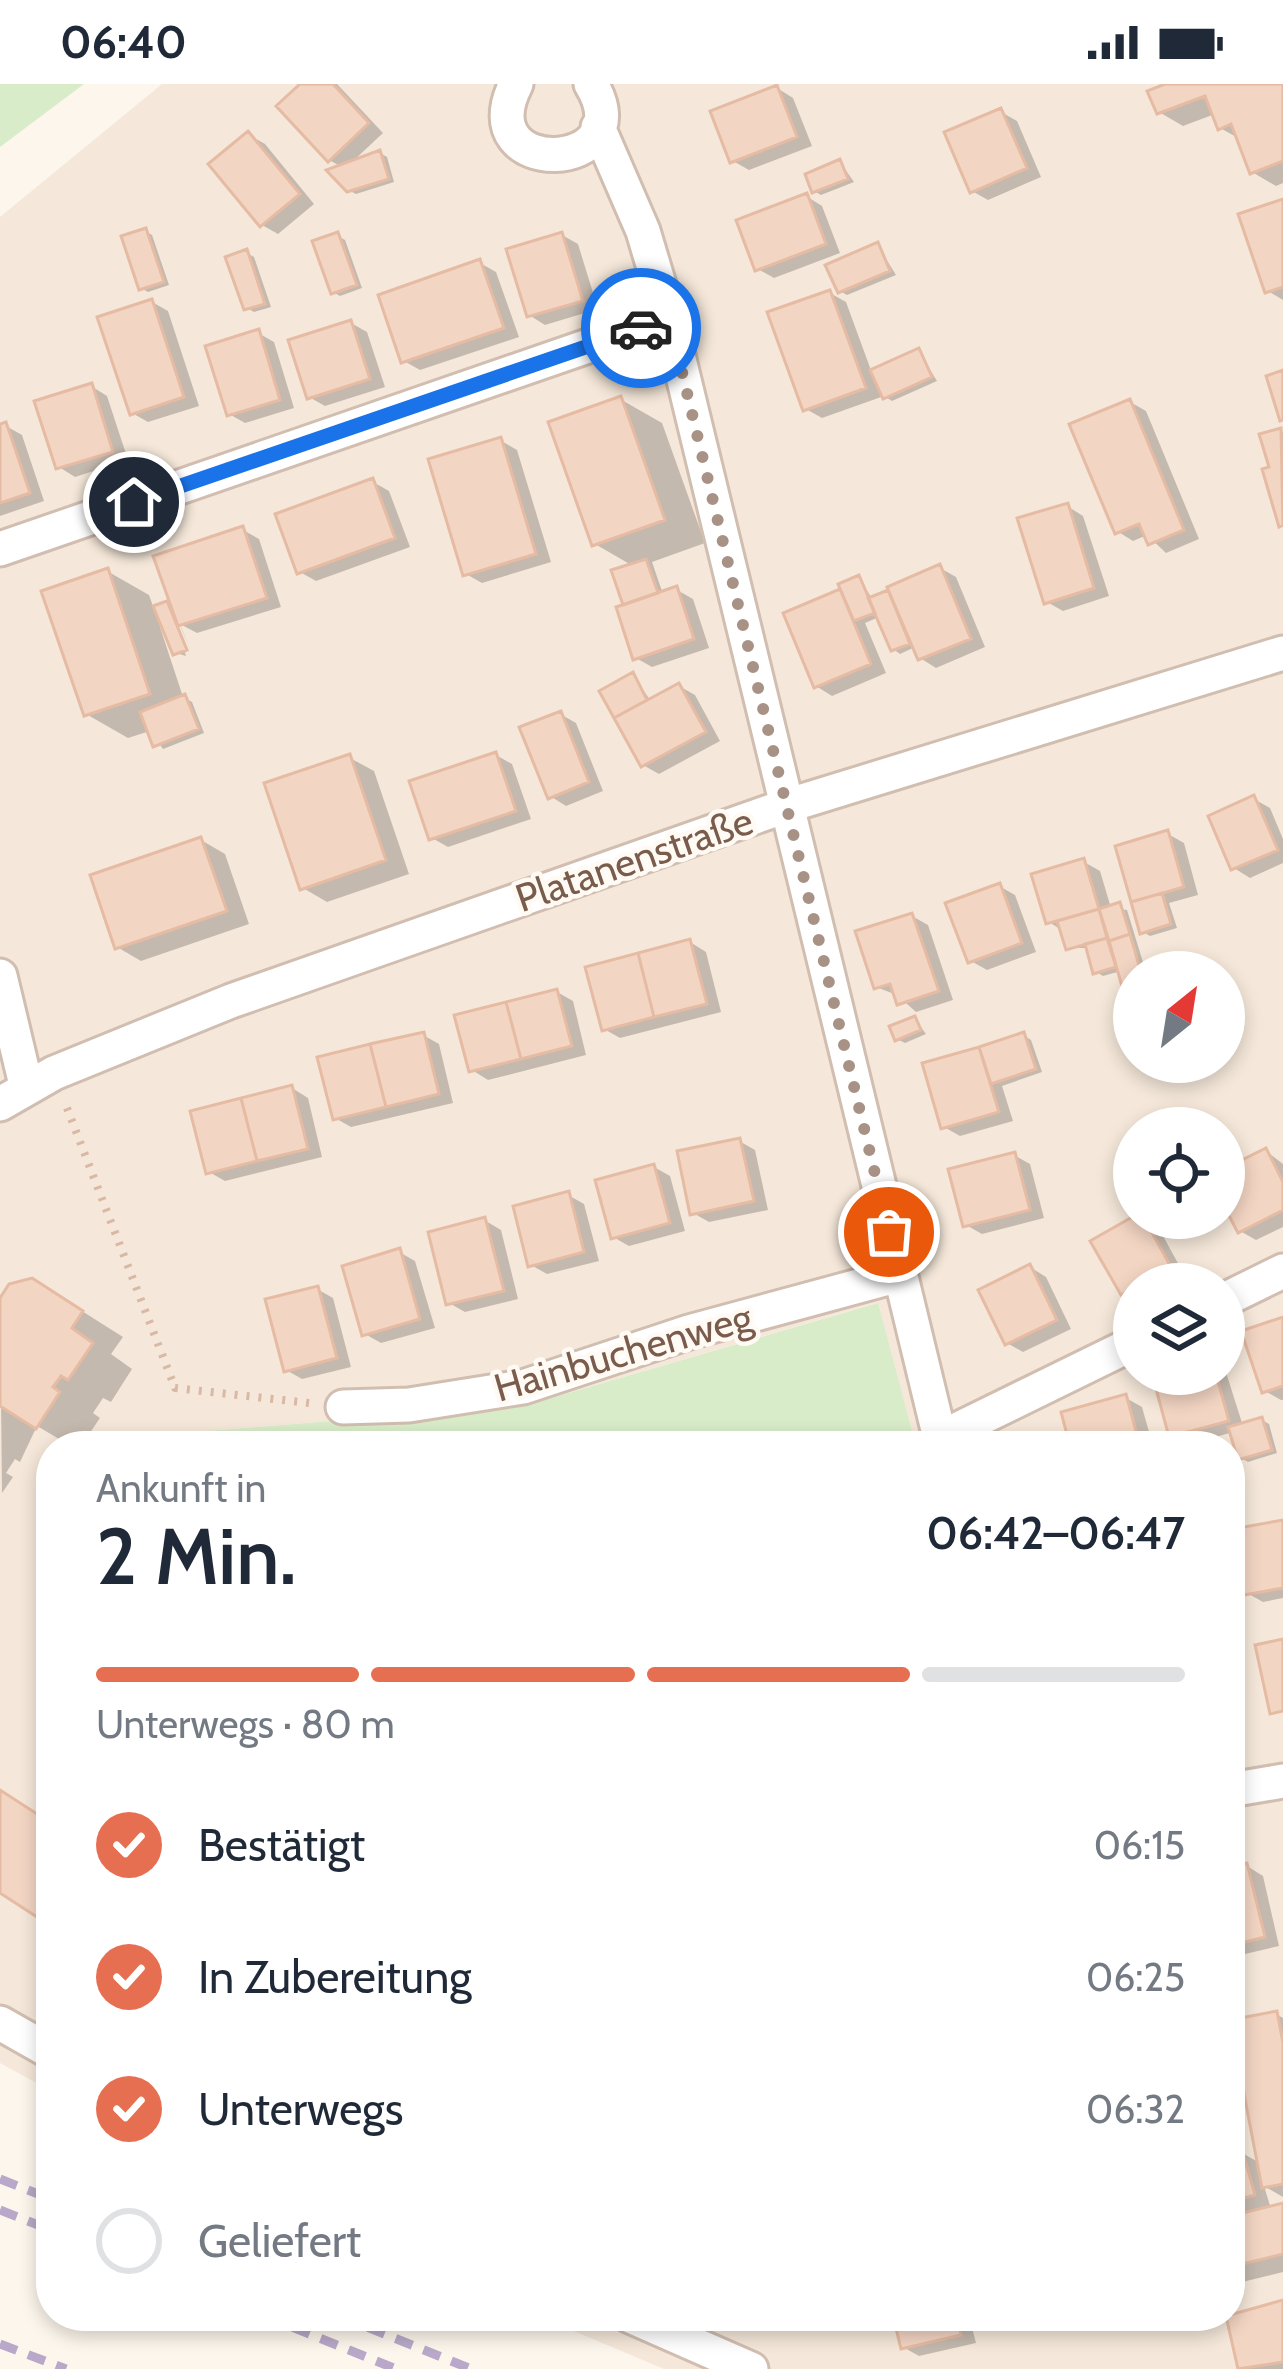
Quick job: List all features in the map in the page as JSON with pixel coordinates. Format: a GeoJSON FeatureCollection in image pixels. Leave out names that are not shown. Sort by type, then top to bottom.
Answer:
{"type":"FeatureCollection","features":[{"type":"Feature","properties":{"kind":"street"},"geometry":{"type":"LineString","coordinates":[[516,84],[507,112],[517,140],[530,151],[544,157],[570,155],[598,127]]}},
{"type":"Feature","properties":{"kind":"street"},"geometry":{"type":"LineString","coordinates":[[591,84],[601,110],[598,127],[643,231],[669,318],[938,1431]]}},
{"type":"Feature","properties":{"kind":"street"},"geometry":{"type":"LineString","coordinates":[[0,549],[669,318]]}},
{"type":"Feature","properties":{"kind":"street","name":"Platanenstraße"},"geometry":{"type":"LineString","coordinates":[[26,1087],[231,1000],[784,807],[1283,653]]}},
{"type":"Feature","properties":{"kind":"street"},"geometry":{"type":"LineString","coordinates":[[0,976],[26,1087]]}},
{"type":"Feature","properties":{"kind":"street"},"geometry":{"type":"LineString","coordinates":[[1245,1290],[1283,1271]]}},
{"type":"Feature","properties":{"kind":"street","name":"Hainbuchenweg"},"geometry":{"type":"LineString","coordinates":[[343,1407],[409,1405],[523,1387],[689,1333],[899,1275]]}},
{"type":"Feature","properties":{"kind":"street"},"geometry":{"type":"LineString","coordinates":[[954,1431],[1113,1353]]}},
{"type":"Feature","properties":{"kind":"street"},"geometry":{"type":"LineString","coordinates":[[1245,1787],[1283,1781]]}},
{"type":"Feature","properties":{"kind":"street"},"geometry":{"type":"LineString","coordinates":[[0,2023],[36,2043]]}},
{"type":"Feature","properties":{"kind":"street"},"geometry":{"type":"LineString","coordinates":[[664,2331],[751,2369]]}},
{"type":"Feature","properties":{"kind":"path"},"geometry":{"type":"LineString","coordinates":[[26,1087],[175,1388],[343,1407]]}},
{"type":"Feature","properties":{"kind":"shaded area"},"geometry":{"type":"Polygon","coordinates":[[[162,84],[1283,84],[1283,2369],[664,2369],[574,2331],[1245,2331],[1245,1431],[912,1431],[877,1303],[527,1405],[208,1431],[36,1431],[36,2083],[0,2063],[0,217],[162,84]]]}},
{"type":"Feature","properties":{"kind":"green space"},"geometry":{"type":"Polygon","coordinates":[[[0,84],[84,84],[0,147],[0,84]]]}},
{"type":"Feature","properties":{"kind":"green space"},"geometry":{"type":"Polygon","coordinates":[[[878,1303],[912,1431],[207,1431],[527,1405],[878,1303]]]}},
{"type":"Feature","properties":{"kind":"building"},"geometry":{"type":"Polygon","coordinates":[[[300,84],[333,84],[369,123],[328,162],[276,106],[300,84]]]}},
{"type":"Feature","properties":{"kind":"building"},"geometry":{"type":"Polygon","coordinates":[[[1165,84],[1283,84],[1283,161],[1250,174],[1231,124],[1218,130],[1205,96],[1157,114],[1147,91],[1165,84]]]}},
{"type":"Feature","properties":{"kind":"building"},"geometry":{"type":"Polygon","coordinates":[[[777,85],[797,137],[730,163],[710,111],[777,85]]]}},
{"type":"Feature","properties":{"kind":"building"},"geometry":{"type":"Polygon","coordinates":[[[1001,108],[1027,168],[970,193],[944,132],[1001,108]]]}},
{"type":"Feature","properties":{"kind":"building"},"geometry":{"type":"Polygon","coordinates":[[[248,131],[300,194],[260,227],[208,164],[248,131]]]}},
{"type":"Feature","properties":{"kind":"building"},"geometry":{"type":"Polygon","coordinates":[[[380,150],[389,179],[347,192],[326,170],[380,150]]]}},
{"type":"Feature","properties":{"kind":"building"},"geometry":{"type":"Polygon","coordinates":[[[840,159],[848,179],[812,193],[805,174],[840,159]]]}},
{"type":"Feature","properties":{"kind":"building"},"geometry":{"type":"Polygon","coordinates":[[[807,193],[826,244],[755,271],[736,220],[807,193]]]}},
{"type":"Feature","properties":{"kind":"building"},"geometry":{"type":"Polygon","coordinates":[[[1283,199],[1283,287],[1265,293],[1238,214],[1283,199]]]}},
{"type":"Feature","properties":{"kind":"building"},"geometry":{"type":"Polygon","coordinates":[[[146,228],[164,282],[139,290],[121,236],[146,228]]]}},
{"type":"Feature","properties":{"kind":"building"},"geometry":{"type":"Polygon","coordinates":[[[338,232],[357,285],[331,294],[312,241],[338,232]]]}},
{"type":"Feature","properties":{"kind":"building"},"geometry":{"type":"Polygon","coordinates":[[[562,232],[583,301],[527,317],[506,249],[562,232]]]}},
{"type":"Feature","properties":{"kind":"building"},"geometry":{"type":"Polygon","coordinates":[[[878,242],[890,271],[838,293],[825,265],[878,242]]]}},
{"type":"Feature","properties":{"kind":"building"},"geometry":{"type":"Polygon","coordinates":[[[247,249],[265,304],[244,310],[225,257],[247,249]]]}},
{"type":"Feature","properties":{"kind":"building"},"geometry":{"type":"Polygon","coordinates":[[[480,259],[504,328],[401,363],[378,295],[480,259]]]}},
{"type":"Feature","properties":{"kind":"building"},"geometry":{"type":"Polygon","coordinates":[[[830,290],[866,388],[803,411],[767,312],[830,290]]]}},
{"type":"Feature","properties":{"kind":"building"},"geometry":{"type":"Polygon","coordinates":[[[152,299],[184,397],[130,415],[97,317],[152,299]]]}},
{"type":"Feature","properties":{"kind":"building"},"geometry":{"type":"Polygon","coordinates":[[[351,320],[370,379],[307,399],[288,340],[351,320]]]}},
{"type":"Feature","properties":{"kind":"building"},"geometry":{"type":"Polygon","coordinates":[[[259,329],[280,400],[227,416],[205,346],[259,329]]]}},
{"type":"Feature","properties":{"kind":"building"},"geometry":{"type":"Polygon","coordinates":[[[919,348],[932,377],[883,399],[870,370],[919,348]]]}},
{"type":"Feature","properties":{"kind":"building"},"geometry":{"type":"Polygon","coordinates":[[[1283,370],[1283,420],[1280,421],[1266,376],[1283,370]]]}},
{"type":"Feature","properties":{"kind":"building"},"geometry":{"type":"Polygon","coordinates":[[[92,383],[113,452],[56,469],[34,401],[92,383]]]}},
{"type":"Feature","properties":{"kind":"building"},"geometry":{"type":"Polygon","coordinates":[[[621,396],[665,520],[592,546],[548,422],[621,396]]]}},
{"type":"Feature","properties":{"kind":"building"},"geometry":{"type":"Polygon","coordinates":[[[1130,399],[1184,530],[1148,545],[1139,524],[1115,534],[1069,424],[1130,399]]]}},
{"type":"Feature","properties":{"kind":"building"},"geometry":{"type":"Polygon","coordinates":[[[6,422],[30,493],[0,503],[0,424],[6,422]]]}},
{"type":"Feature","properties":{"kind":"building"},"geometry":{"type":"Polygon","coordinates":[[[1281,428],[1283,525],[1279,527],[1262,469],[1269,467],[1259,434],[1281,428]]]}},
{"type":"Feature","properties":{"kind":"building"},"geometry":{"type":"Polygon","coordinates":[[[501,437],[536,554],[463,576],[428,459],[501,437]]]}},
{"type":"Feature","properties":{"kind":"building"},"geometry":{"type":"Polygon","coordinates":[[[373,478],[395,538],[297,574],[275,514],[373,478]]]}},
{"type":"Feature","properties":{"kind":"building"},"geometry":{"type":"Polygon","coordinates":[[[1068,503],[1094,588],[1044,604],[1017,518],[1068,503]]]}},
{"type":"Feature","properties":{"kind":"building"},"geometry":{"type":"Polygon","coordinates":[[[243,526],[267,598],[178,626],[153,556],[243,526]]]}},
{"type":"Feature","properties":{"kind":"building"},"geometry":{"type":"Polygon","coordinates":[[[646,559],[658,593],[623,605],[611,570],[646,559]]]}},
{"type":"Feature","properties":{"kind":"building"},"geometry":{"type":"Polygon","coordinates":[[[940,564],[971,639],[918,660],[887,587],[940,564]]]}},
{"type":"Feature","properties":{"kind":"building"},"geometry":{"type":"Polygon","coordinates":[[[108,568],[150,694],[84,716],[41,591],[108,568]]]}},
{"type":"Feature","properties":{"kind":"building"},"geometry":{"type":"Polygon","coordinates":[[[859,575],[875,613],[854,621],[838,584],[859,575]]]}},
{"type":"Feature","properties":{"kind":"building"},"geometry":{"type":"Polygon","coordinates":[[[677,586],[694,639],[633,660],[616,607],[677,586]]]}},
{"type":"Feature","properties":{"kind":"building"},"geometry":{"type":"Polygon","coordinates":[[[840,589],[871,664],[814,688],[783,613],[840,589]]]}},
{"type":"Feature","properties":{"kind":"building"},"geometry":{"type":"Polygon","coordinates":[[[888,590],[910,644],[891,651],[868,598],[888,590]]]}},
{"type":"Feature","properties":{"kind":"building"},"geometry":{"type":"Polygon","coordinates":[[[167,601],[187,650],[173,655],[153,606],[167,601]]]}},
{"type":"Feature","properties":{"kind":"building"},"geometry":{"type":"Polygon","coordinates":[[[633,672],[647,700],[614,718],[599,691],[633,672]]]}},
{"type":"Feature","properties":{"kind":"building"},"geometry":{"type":"Polygon","coordinates":[[[679,683],[706,732],[641,767],[614,718],[679,683]]]}},
{"type":"Feature","properties":{"kind":"building"},"geometry":{"type":"Polygon","coordinates":[[[185,694],[199,729],[153,747],[140,712],[185,694]]]}},
{"type":"Feature","properties":{"kind":"building"},"geometry":{"type":"Polygon","coordinates":[[[561,711],[589,782],[548,799],[519,727],[561,711]]]}},
{"type":"Feature","properties":{"kind":"building"},"geometry":{"type":"Polygon","coordinates":[[[496,752],[516,811],[429,840],[409,781],[496,752]]]}},
{"type":"Feature","properties":{"kind":"building"},"geometry":{"type":"Polygon","coordinates":[[[350,754],[386,860],[300,890],[264,783],[350,754]]]}},
{"type":"Feature","properties":{"kind":"building"},"geometry":{"type":"Polygon","coordinates":[[[1254,795],[1278,850],[1231,870],[1208,816],[1254,795]]]}},
{"type":"Feature","properties":{"kind":"building"},"geometry":{"type":"Polygon","coordinates":[[[1168,830],[1184,887],[1131,902],[1115,846],[1168,830]]]}},
{"type":"Feature","properties":{"kind":"building"},"geometry":{"type":"Polygon","coordinates":[[[201,837],[227,911],[115,949],[90,875],[201,837]]]}},
{"type":"Feature","properties":{"kind":"building"},"geometry":{"type":"Polygon","coordinates":[[[1084,858],[1099,909],[1046,924],[1031,874],[1084,858]]]}},
{"type":"Feature","properties":{"kind":"building"},"geometry":{"type":"Polygon","coordinates":[[[1000,883],[1022,943],[968,963],[945,903],[1000,883]]]}},
{"type":"Feature","properties":{"kind":"building"},"geometry":{"type":"Polygon","coordinates":[[[1162,893],[1171,924],[1140,934],[1131,902],[1162,893]]]}},
{"type":"Feature","properties":{"kind":"building"},"geometry":{"type":"Polygon","coordinates":[[[1120,902],[1130,934],[1109,941],[1099,909],[1120,902]]]}},
{"type":"Feature","properties":{"kind":"building"},"geometry":{"type":"Polygon","coordinates":[[[1099,909],[1107,938],[1066,950],[1057,921],[1099,909]]]}},
{"type":"Feature","properties":{"kind":"building"},"geometry":{"type":"Polygon","coordinates":[[[912,913],[939,991],[897,1005],[890,984],[874,989],[855,931],[912,913]]]}},
{"type":"Feature","properties":{"kind":"building"},"geometry":{"type":"Polygon","coordinates":[[[1130,934],[1135,951],[1113,951],[1113,955],[1109,941],[1130,934]]]}},
{"type":"Feature","properties":{"kind":"building"},"geometry":{"type":"Polygon","coordinates":[[[1107,938],[1113,968],[1093,974],[1085,944],[1107,938]]]}},
{"type":"Feature","properties":{"kind":"building"},"geometry":{"type":"Polygon","coordinates":[[[690,939],[707,1004],[654,1017],[638,953],[690,939]]]}},
{"type":"Feature","properties":{"kind":"building"},"geometry":{"type":"Polygon","coordinates":[[[638,953],[654,1017],[602,1031],[585,967],[638,953]]]}},
{"type":"Feature","properties":{"kind":"building"},"geometry":{"type":"Polygon","coordinates":[[[557,989],[572,1046],[521,1059],[506,1002],[557,989]]]}},
{"type":"Feature","properties":{"kind":"building"},"geometry":{"type":"Polygon","coordinates":[[[506,1002],[521,1059],[469,1072],[454,1015],[506,1002]]]}},
{"type":"Feature","properties":{"kind":"building"},"geometry":{"type":"Polygon","coordinates":[[[915,1016],[921,1030],[895,1041],[889,1026],[915,1016]]]}},
{"type":"Feature","properties":{"kind":"building"},"geometry":{"type":"Polygon","coordinates":[[[424,1032],[439,1094],[386,1107],[370,1044],[424,1032]]]}},
{"type":"Feature","properties":{"kind":"building"},"geometry":{"type":"Polygon","coordinates":[[[1024,1032],[1036,1069],[991,1084],[979,1047],[1024,1032]]]}},
{"type":"Feature","properties":{"kind":"building"},"geometry":{"type":"Polygon","coordinates":[[[370,1044],[386,1107],[333,1120],[317,1057],[370,1044]]]}},
{"type":"Feature","properties":{"kind":"building"},"geometry":{"type":"Polygon","coordinates":[[[979,1047],[999,1112],[941,1129],[922,1063],[979,1047]]]}},
{"type":"Feature","properties":{"kind":"building"},"geometry":{"type":"Polygon","coordinates":[[[292,1085],[308,1149],[257,1161],[241,1098],[292,1085]]]}},
{"type":"Feature","properties":{"kind":"building"},"geometry":{"type":"Polygon","coordinates":[[[241,1098],[257,1161],[206,1174],[190,1111],[241,1098]]]}},
{"type":"Feature","properties":{"kind":"building"},"geometry":{"type":"Polygon","coordinates":[[[740,1138],[754,1201],[690,1215],[677,1151],[740,1138]]]}},
{"type":"Feature","properties":{"kind":"building"},"geometry":{"type":"Polygon","coordinates":[[[1266,1148],[1283,1182],[1283,1210],[1245,1229],[1245,1158],[1266,1148]]]}},
{"type":"Feature","properties":{"kind":"building"},"geometry":{"type":"Polygon","coordinates":[[[1015,1152],[1030,1210],[963,1227],[948,1169],[1015,1152]]]}},
{"type":"Feature","properties":{"kind":"building"},"geometry":{"type":"Polygon","coordinates":[[[654,1164],[670,1223],[611,1239],[595,1180],[654,1164]]]}},
{"type":"Feature","properties":{"kind":"building"},"geometry":{"type":"Polygon","coordinates":[[[569,1191],[584,1252],[528,1267],[513,1206],[569,1191]]]}},
{"type":"Feature","properties":{"kind":"building"},"geometry":{"type":"Polygon","coordinates":[[[485,1217],[504,1291],[446,1305],[428,1232],[485,1217]]]}},
{"type":"Feature","properties":{"kind":"building"},"geometry":{"type":"Polygon","coordinates":[[[1113,1228],[1113,1239],[1156,1239],[1169,1263],[1113,1263],[1113,1281],[1090,1241],[1113,1228]]]}},
{"type":"Feature","properties":{"kind":"building"},"geometry":{"type":"Polygon","coordinates":[[[400,1248],[420,1319],[362,1336],[342,1266],[400,1248]]]}},
{"type":"Feature","properties":{"kind":"building"},"geometry":{"type":"Polygon","coordinates":[[[1030,1264],[1057,1320],[1005,1345],[978,1290],[1030,1264]]]}},
{"type":"Feature","properties":{"kind":"building"},"geometry":{"type":"Polygon","coordinates":[[[32,1278],[83,1311],[72,1328],[93,1343],[68,1380],[61,1376],[53,1387],[60,1392],[36,1429],[0,1406],[0,1298],[9,1284],[32,1278]]]}},
{"type":"Feature","properties":{"kind":"building"},"geometry":{"type":"Polygon","coordinates":[[[318,1286],[337,1358],[284,1372],[265,1299],[318,1286]]]}},
{"type":"Feature","properties":{"kind":"building"},"geometry":{"type":"Polygon","coordinates":[[[1283,1317],[1283,1386],[1262,1393],[1245,1330],[1283,1317]]]}},
{"type":"Feature","properties":{"kind":"building"},"geometry":{"type":"Polygon","coordinates":[[[1126,1395],[1136,1431],[1066,1431],[1061,1412],[1126,1395]]]}},
{"type":"Feature","properties":{"kind":"building"},"geometry":{"type":"Polygon","coordinates":[[[1158,1395],[1222,1395],[1229,1421],[1192,1431],[1167,1431],[1158,1395]]]}},
{"type":"Feature","properties":{"kind":"building"},"geometry":{"type":"Polygon","coordinates":[[[1262,1417],[1272,1450],[1245,1458],[1245,1431],[1229,1431],[1228,1427],[1262,1417]]]}},
{"type":"Feature","properties":{"kind":"building"},"geometry":{"type":"Polygon","coordinates":[[[1283,1520],[1283,1588],[1245,1595],[1245,1527],[1283,1520]]]}},
{"type":"Feature","properties":{"kind":"building"},"geometry":{"type":"Polygon","coordinates":[[[1283,1639],[1283,1711],[1270,1714],[1255,1645],[1283,1639]]]}},
{"type":"Feature","properties":{"kind":"building"},"geometry":{"type":"Polygon","coordinates":[[[0,1790],[36,1813],[36,1916],[0,1893],[0,1790]]]}},
{"type":"Feature","properties":{"kind":"building"},"geometry":{"type":"Polygon","coordinates":[[[1245,1863],[1265,1937],[1245,1942],[1245,1863]]]}},
{"type":"Feature","properties":{"kind":"building"},"geometry":{"type":"Polygon","coordinates":[[[1277,2011],[1283,2043],[1283,2184],[1262,2188],[1245,2099],[1245,2017],[1277,2011]]]}},
{"type":"Feature","properties":{"kind":"building"},"geometry":{"type":"Polygon","coordinates":[[[1245,2160],[1255,2195],[1245,2198],[1245,2160]]]}},
{"type":"Feature","properties":{"kind":"building"},"geometry":{"type":"Polygon","coordinates":[[[1283,2203],[1283,2254],[1245,2263],[1245,2212],[1283,2203]]]}},
{"type":"Feature","properties":{"kind":"building"},"geometry":{"type":"Polygon","coordinates":[[[1283,2300],[1283,2362],[1238,2369],[1229,2331],[1245,2331],[1245,2311],[1283,2300]]]}},
{"type":"Feature","properties":{"kind":"building"},"geometry":{"type":"Polygon","coordinates":[[[897,2331],[960,2331],[961,2335],[901,2349],[897,2331]]]}},
{"type":"Feature","properties":{"kind":"railway"},"geometry":{"type":"LineString","coordinates":[[0,2179],[36,2193]]}},
{"type":"Feature","properties":{"kind":"railway"},"geometry":{"type":"LineString","coordinates":[[0,2210],[36,2224]]}},
{"type":"Feature","properties":{"kind":"railway"},"geometry":{"type":"LineString","coordinates":[[302,2331],[396,2369]]}},
{"type":"Feature","properties":{"kind":"railway"},"geometry":{"type":"LineString","coordinates":[[377,2331],[471,2369]]}},
{"type":"Feature","properties":{"kind":"railway"},"geometry":{"type":"LineString","coordinates":[[0,2344],[66,2369]]}},
{"type":"Feature","properties":{"kind":"way so far"},"geometry":{"type":"LineString","coordinates":[[641,328],[669,318],[889,1232]]}},
{"type":"Feature","properties":{"kind":"route"},"geometry":{"type":"LineString","coordinates":[[134,502],[641,328]]}}]}
